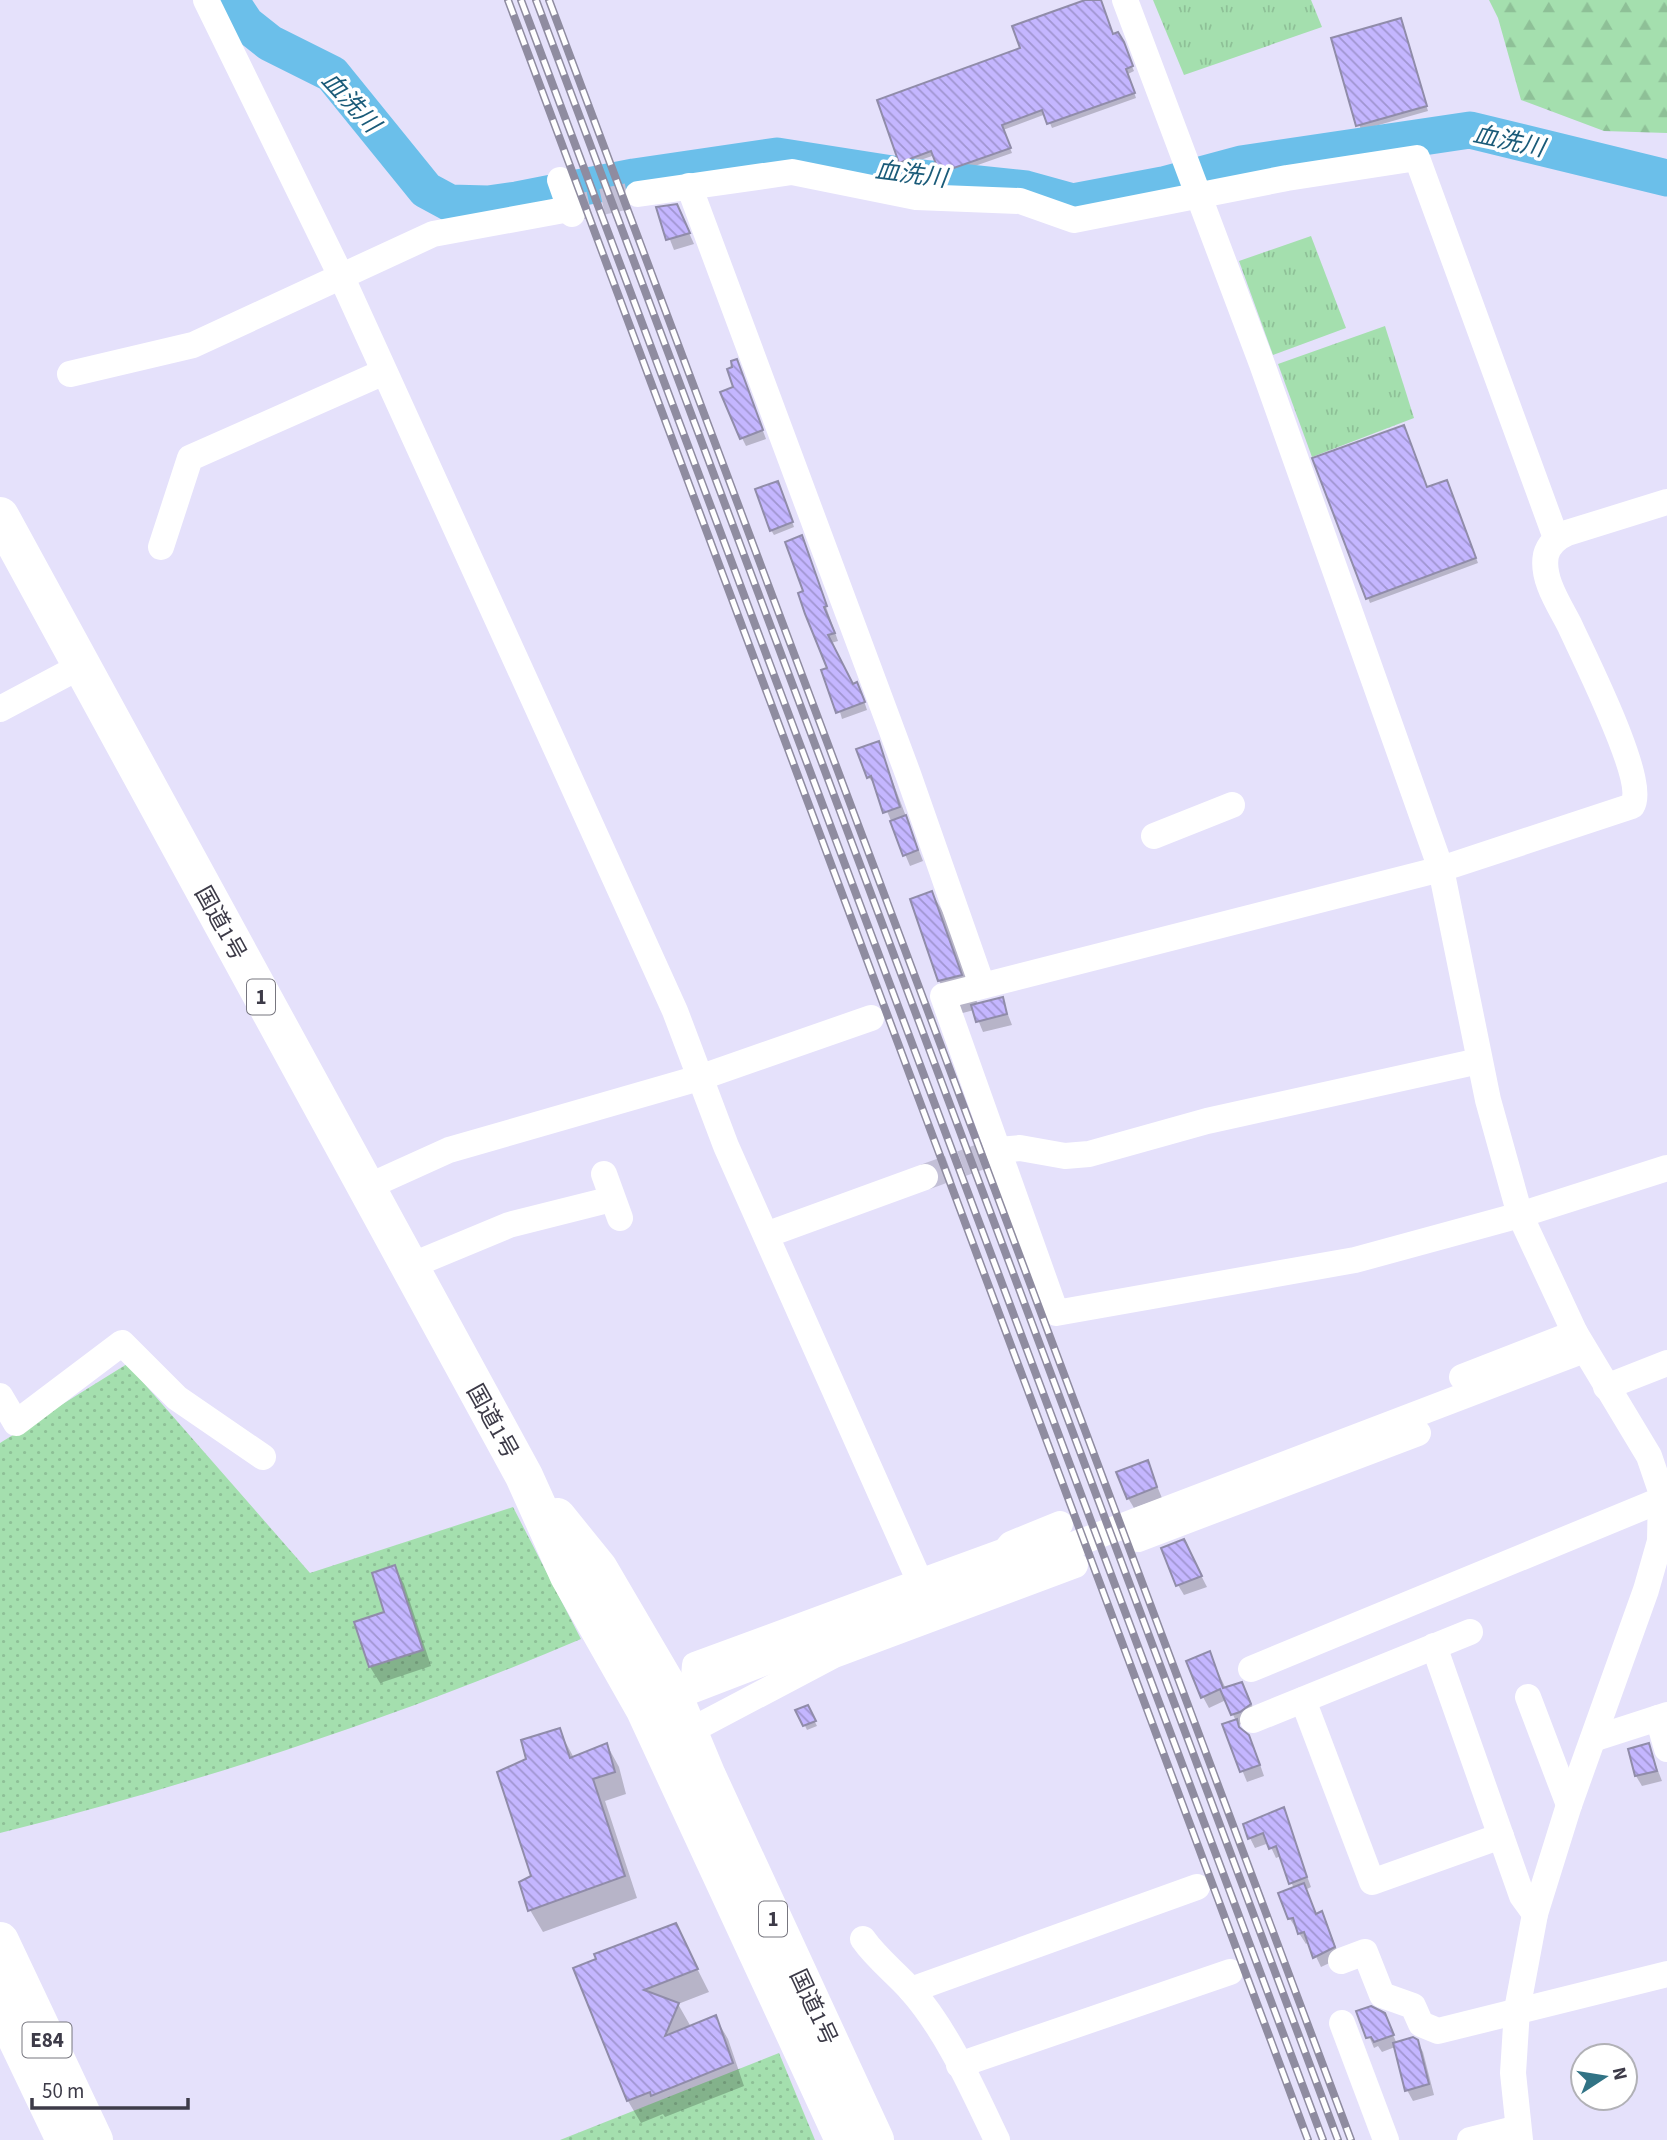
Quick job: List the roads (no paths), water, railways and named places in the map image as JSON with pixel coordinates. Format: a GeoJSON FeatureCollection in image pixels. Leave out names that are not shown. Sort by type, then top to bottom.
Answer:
{"type":"FeatureCollection","features":[{"type":"Feature","properties":{"kind":"highway","name":"国道1号"},"geometry":{"type":"LineString","coordinates":[[0,516],[524,1476],[599,1569],[671,1698],[875,2140]]}},
{"type":"Feature","properties":{"kind":"highway","name":"国道1号"},"geometry":{"type":"LineString","coordinates":[[671,1698],[844,2140]]}},
{"type":"Feature","properties":{"kind":"highway","name":"E84"},"geometry":{"type":"LineString","coordinates":[[0,1941],[94,2140]]}},
{"type":"Feature","properties":{"kind":"highway","name":"E84"},"geometry":{"type":"LineString","coordinates":[[0,2004],[65,2140]]}},
{"type":"Feature","properties":{"kind":"street"},"geometry":{"type":"LineString","coordinates":[[206,0],[342,278],[670,1000],[699,1078],[766,1235],[920,1582]]}},
{"type":"Feature","properties":{"kind":"street"},"geometry":{"type":"LineString","coordinates":[[1125,0],[1411,777],[1441,869],[1497,1141],[1520,1215],[1590,1359],[1649,1456],[1664,1493],[1660,1541],[1646,1590],[1569,1805],[1535,1914],[1517,2010],[1513,2073],[1519,2134],[1470,2140]]}},
{"type":"Feature","properties":{"kind":"street"},"geometry":{"type":"LineString","coordinates":[[638,194],[792,172],[916,197],[1020,201],[1074,219],[1194,182],[1417,158],[1556,538]]}},
{"type":"Feature","properties":{"kind":"street"},"geometry":{"type":"LineString","coordinates":[[70,374],[193,345],[432,234],[509,229],[570,213],[560,180]]}},
{"type":"Feature","properties":{"kind":"street"},"geometry":{"type":"LineString","coordinates":[[689,186],[908,774],[982,985]]}},
{"type":"Feature","properties":{"kind":"street"},"geometry":{"type":"LineString","coordinates":[[161,547],[190,458],[384,372]]}},
{"type":"Feature","properties":{"kind":"street"},"geometry":{"type":"LineString","coordinates":[[1667,502],[1556,538],[1546,554],[1547,578],[1603,698],[1634,778],[1635,801],[1625,809],[1441,869],[943,996],[1056,1313],[1355,1260],[1520,1215],[1667,1168]]}},
{"type":"Feature","properties":{"kind":"street"},"geometry":{"type":"LineString","coordinates":[[0,709],[82,666]]}},
{"type":"Feature","properties":{"kind":"street"},"geometry":{"type":"LineString","coordinates":[[1154,836],[1232,806]]}},
{"type":"Feature","properties":{"kind":"street"},"geometry":{"type":"LineString","coordinates":[[365,1188],[449,1150],[699,1078],[871,1018]]}},
{"type":"Feature","properties":{"kind":"street"},"geometry":{"type":"LineString","coordinates":[[999,1150],[1020,1148],[1065,1156],[1089,1154],[1207,1121],[1479,1061]]}},
{"type":"Feature","properties":{"kind":"street"},"geometry":{"type":"LineString","coordinates":[[766,1235],[804,1215],[925,1177]]}},
{"type":"Feature","properties":{"kind":"street"},"geometry":{"type":"LineString","coordinates":[[408,1266],[509,1225],[612,1197]]}},
{"type":"Feature","properties":{"kind":"street"},"geometry":{"type":"LineString","coordinates":[[0,1396],[16,1423],[122,1343],[177,1398],[263,1457]]}},
{"type":"Feature","properties":{"kind":"street"},"geometry":{"type":"LineString","coordinates":[[671,1698],[1333,1445],[1590,1359]]}},
{"type":"Feature","properties":{"kind":"street"},"geometry":{"type":"LineString","coordinates":[[1138,1539],[1590,1359]]}},
{"type":"Feature","properties":{"kind":"street"},"geometry":{"type":"LineString","coordinates":[[1166,1493],[1201,1479],[1590,1359],[1667,1363]]}},
{"type":"Feature","properties":{"kind":"street"},"geometry":{"type":"LineString","coordinates":[[1201,1479],[1202,1515]]}},
{"type":"Feature","properties":{"kind":"street"},"geometry":{"type":"LineString","coordinates":[[1251,1669],[1664,1493]]}},
{"type":"Feature","properties":{"kind":"street"},"geometry":{"type":"LineString","coordinates":[[671,1698],[695,1665],[1005,1551],[1011,1544],[1060,1524]]}},
{"type":"Feature","properties":{"kind":"street"},"geometry":{"type":"LineString","coordinates":[[688,1732],[834,1655],[1075,1564]]}},
{"type":"Feature","properties":{"kind":"street"},"geometry":{"type":"LineString","coordinates":[[1253,1720],[1470,1632]]}},
{"type":"Feature","properties":{"kind":"street"},"geometry":{"type":"LineString","coordinates":[[1434,1646],[1522,1896],[1535,1914]]}},
{"type":"Feature","properties":{"kind":"street"},"geometry":{"type":"LineString","coordinates":[[1528,1697],[1569,1805]]}},
{"type":"Feature","properties":{"kind":"street"},"geometry":{"type":"LineString","coordinates":[[1303,1700],[1372,1882],[1501,1836]]}},
{"type":"Feature","properties":{"kind":"street"},"geometry":{"type":"LineString","coordinates":[[1593,1739],[1662,1717],[1667,1749]]}},
{"type":"Feature","properties":{"kind":"street"},"geometry":{"type":"LineString","coordinates":[[911,1990],[1197,1886]]}},
{"type":"Feature","properties":{"kind":"street"},"geometry":{"type":"LineString","coordinates":[[863,1938],[876,1957],[911,1990],[959,2065],[997,2140]]}},
{"type":"Feature","properties":{"kind":"street"},"geometry":{"type":"LineString","coordinates":[[1360,1954],[1382,1995],[1413,2006],[1421,2024],[1438,2031],[1667,1974]]}},
{"type":"Feature","properties":{"kind":"street"},"geometry":{"type":"LineString","coordinates":[[959,2065],[1230,1972]]}},
{"type":"Feature","properties":{"kind":"street"},"geometry":{"type":"LineString","coordinates":[[1342,2023],[1386,2140]]}},
{"type":"Feature","properties":{"kind":"waterway","name":"血洗川"},"geometry":{"type":"LineString","coordinates":[[230,0],[246,24],[270,43],[332,74],[426,190],[450,203],[488,204],[517,200],[634,177],[777,156],[911,177],[1026,189],[1073,202],[1163,185],[1241,164],[1470,130],[1667,178]]}},
{"type":"Feature","properties":{"kind":"tunnel"},"geometry":{"type":"LineString","coordinates":[[564,210],[638,194]]}},
{"type":"Feature","properties":{"kind":"tunnel"},"geometry":{"type":"LineString","coordinates":[[925,1177],[999,1150]]}},
{"type":"Feature","properties":{"kind":"railway"},"geometry":{"type":"LineString","coordinates":[[508,0],[1308,2140]]}},
{"type":"Feature","properties":{"kind":"railway"},"geometry":{"type":"LineString","coordinates":[[521,0],[1323,2140]]}},
{"type":"Feature","properties":{"kind":"railway"},"geometry":{"type":"LineString","coordinates":[[536,0],[1338,2140]]}},
{"type":"Feature","properties":{"kind":"railway"},"geometry":{"type":"LineString","coordinates":[[549,0],[1351,2140]]}}]}
